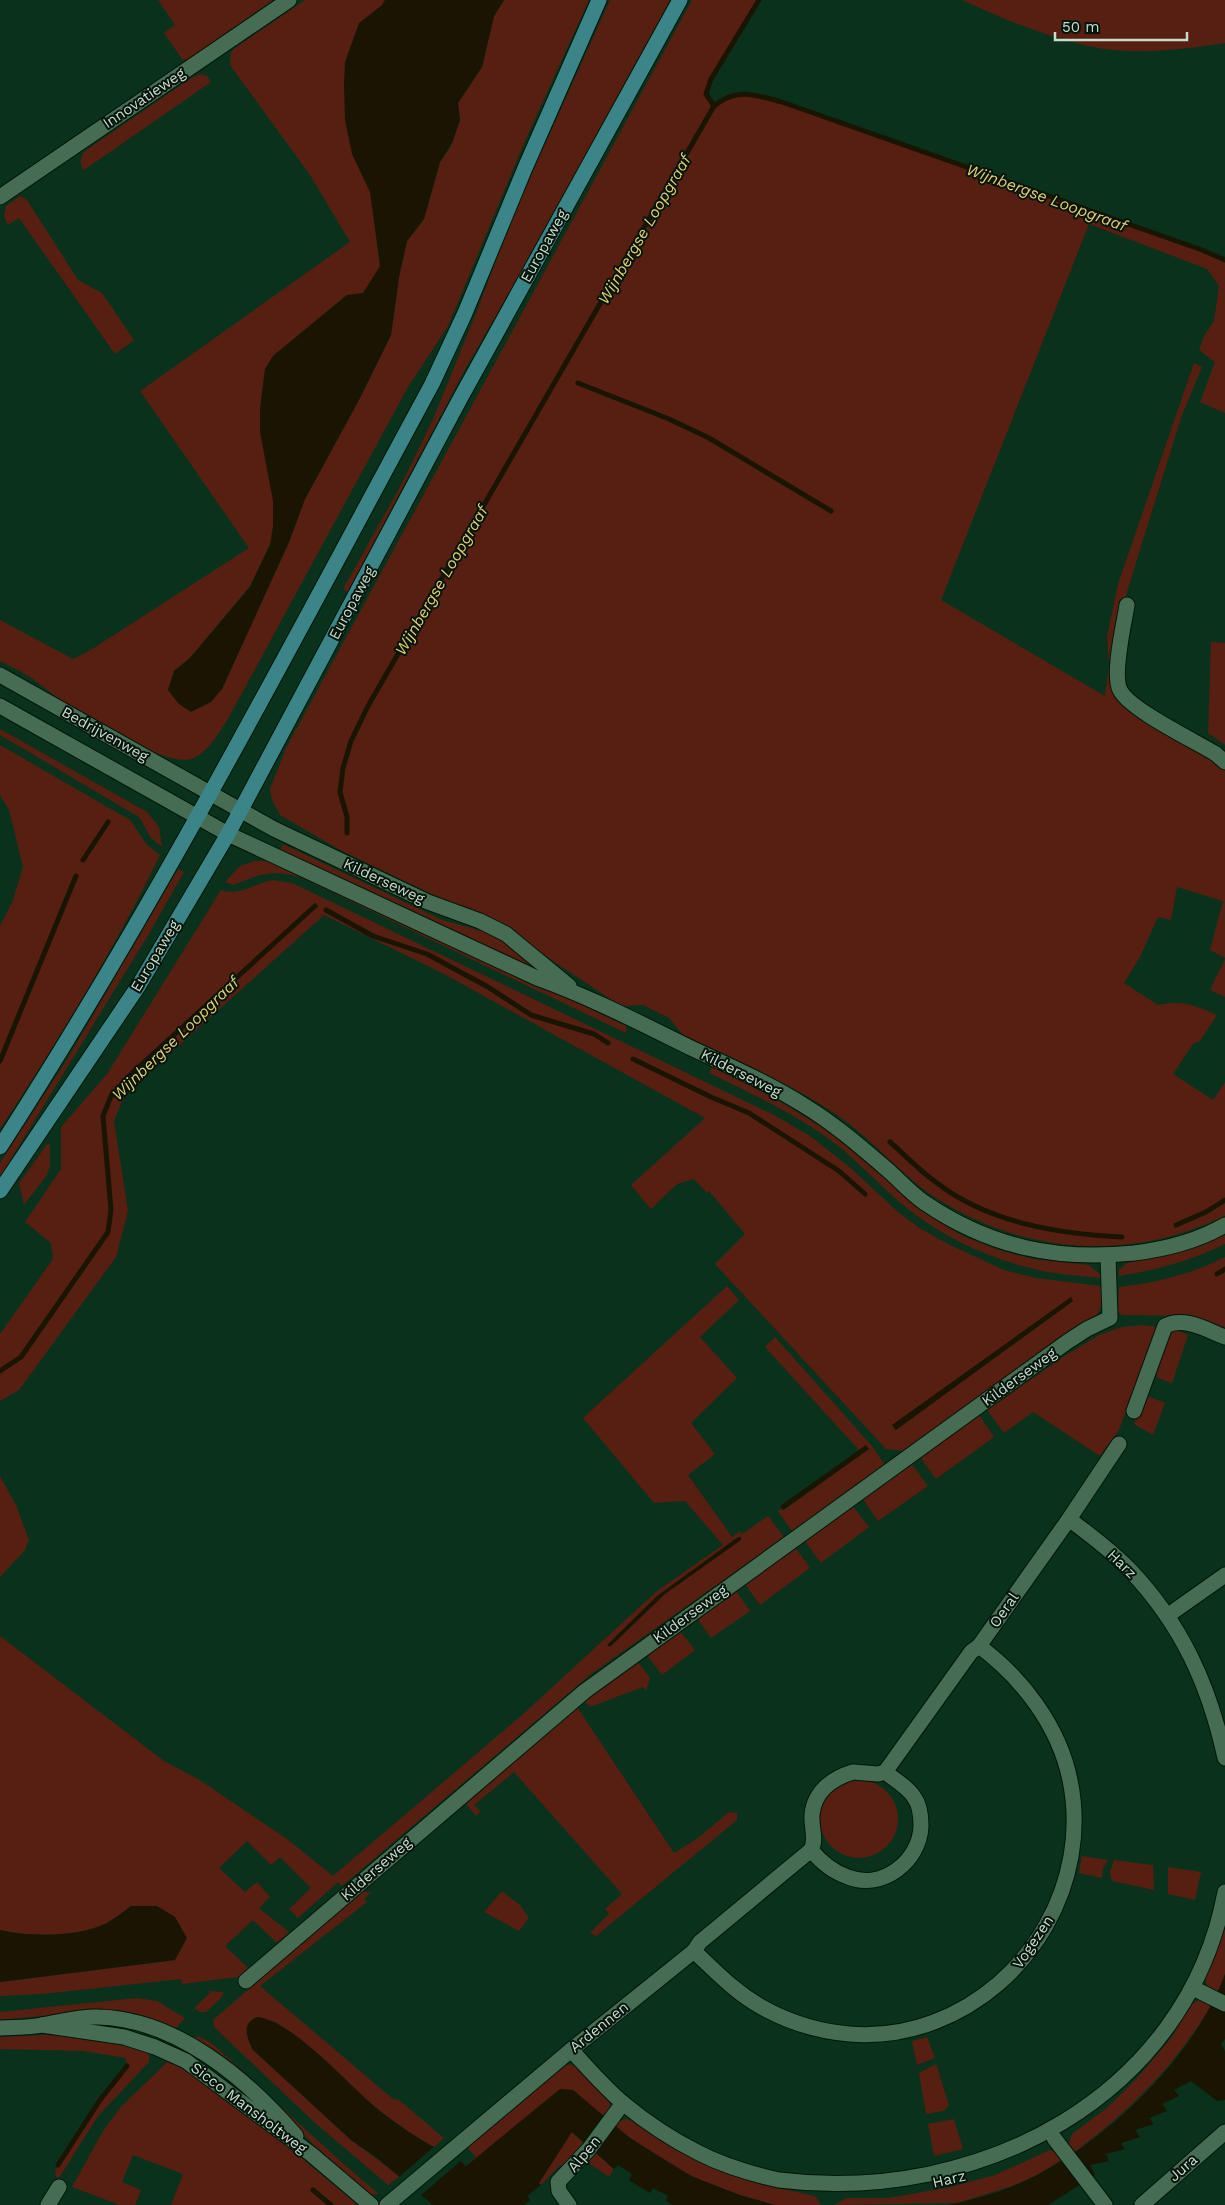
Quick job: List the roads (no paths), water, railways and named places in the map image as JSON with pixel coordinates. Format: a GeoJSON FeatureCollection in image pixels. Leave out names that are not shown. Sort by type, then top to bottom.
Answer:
{"type":"FeatureCollection","features":[{"type":"Feature","properties":{"kind":"main road","name":"Europaweg"},"geometry":{"type":"LineString","coordinates":[[0,1147],[91,1002],[197,817],[442,365],[599,0]]}},
{"type":"Feature","properties":{"kind":"main road","name":"Europaweg"},"geometry":{"type":"LineString","coordinates":[[0,1191],[139,986],[228,834],[461,397],[680,0]]}},
{"type":"Feature","properties":{"kind":"street","name":"Innovatieweg"},"geometry":{"type":"LineString","coordinates":[[0,197],[289,0]]}},
{"type":"Feature","properties":{"kind":"street"},"geometry":{"type":"LineString","coordinates":[[1127,605],[1117,669],[1120,689],[1134,706],[1216,754],[1225,762]]}},
{"type":"Feature","properties":{"kind":"street","name":"Bedrijvenweg"},"geometry":{"type":"LineString","coordinates":[[0,675],[210,792]]}},
{"type":"Feature","properties":{"kind":"street","name":"Bedrijvenweg"},"geometry":{"type":"LineString","coordinates":[[0,706],[197,817]]}},
{"type":"Feature","properties":{"kind":"street","name":"Kilderseweg"},"geometry":{"type":"LineString","coordinates":[[210,792],[274,829],[428,902],[480,921],[506,934],[578,993]]}},
{"type":"Feature","properties":{"kind":"street","name":"Kilderseweg"},"geometry":{"type":"LineString","coordinates":[[197,817],[228,834],[537,978],[578,993],[803,1104],[840,1128],[924,1202],[969,1228],[1013,1245],[1060,1255],[1108,1255],[1181,1245],[1225,1225]]}},
{"type":"Feature","properties":{"kind":"street","name":"Kilderseweg"},"geometry":{"type":"LineString","coordinates":[[246,1981],[585,1691],[1067,1342],[1110,1318],[1108,1255]]}},
{"type":"Feature","properties":{"kind":"street"},"geometry":{"type":"LineString","coordinates":[[1134,1411],[1166,1326],[1175,1321],[1225,1336]]}},
{"type":"Feature","properties":{"kind":"street","name":"Oeral"},"geometry":{"type":"LineString","coordinates":[[885,1772],[971,1652],[979,1646],[1069,1519],[1119,1444]]}},
{"type":"Feature","properties":{"kind":"street","name":"Harz"},"geometry":{"type":"LineString","coordinates":[[1069,1519],[1130,1570],[1167,1616],[1194,1659],[1223,1739],[1225,1758]]}},
{"type":"Feature","properties":{"kind":"street"},"geometry":{"type":"LineString","coordinates":[[1167,1616],[1225,1575]]}},
{"type":"Feature","properties":{"kind":"street","name":"Vogezen"},"geometry":{"type":"LineString","coordinates":[[694,1951],[726,1983],[746,1998],[767,2010],[818,2029],[847,2035],[892,2033],[927,2025],[977,2001],[1010,1974],[1038,1940],[1060,1898],[1072,1852],[1074,1810],[1070,1779],[1053,1733],[1023,1686],[979,1646]]}},
{"type":"Feature","properties":{"kind":"street"},"geometry":{"type":"LineString","coordinates":[[854,1772],[878,1774],[885,1772],[908,1789],[916,1799],[921,1816],[921,1835],[914,1852],[902,1867],[886,1876],[868,1880],[850,1878],[833,1870],[811,1850],[815,1843],[812,1814],[816,1799],[825,1786],[838,1776],[854,1772]]}},
{"type":"Feature","properties":{"kind":"street","name":"Ardennen"},"geometry":{"type":"LineString","coordinates":[[388,2205],[403,2190],[571,2050],[694,1951],[700,1942],[811,1850]]}},
{"type":"Feature","properties":{"kind":"street","name":"Harz"},"geometry":{"type":"LineString","coordinates":[[571,2050],[624,2104],[662,2132],[723,2164],[828,2194],[936,2183],[1014,2160],[1054,2138],[1115,2092],[1140,2066],[1165,2034],[1193,1988],[1208,1953],[1222,1910],[1225,1892]]}},
{"type":"Feature","properties":{"kind":"street"},"geometry":{"type":"LineString","coordinates":[[1193,1988],[1225,2004]]}},
{"type":"Feature","properties":{"kind":"street","name":"Sicco Mansholtweg"},"geometry":{"type":"LineString","coordinates":[[0,2028],[42,2025],[77,2018],[99,2017],[147,2026],[173,2036],[206,2056],[250,2089],[276,2113],[311,2154],[371,2205]]}},
{"type":"Feature","properties":{"kind":"street","name":"Alpen"},"geometry":{"type":"LineString","coordinates":[[569,2205],[558,2191],[558,2182],[589,2149],[624,2104]]}},
{"type":"Feature","properties":{"kind":"street","name":"Jura"},"geometry":{"type":"LineString","coordinates":[[1142,2205],[1225,2132]]}},
{"type":"Feature","properties":{"kind":"street"},"geometry":{"type":"LineString","coordinates":[[1054,2138],[1105,2205]]}},
{"type":"Feature","properties":{"kind":"street"},"geometry":{"type":"LineString","coordinates":[[48,2205],[59,2187]]}},
{"type":"Feature","properties":{"kind":"waterway"},"geometry":{"type":"LineString","coordinates":[[714,106],[706,94],[711,79],[759,0]]}},
{"type":"Feature","properties":{"kind":"waterway","name":"Wijnbergse Loopgraaf"},"geometry":{"type":"LineString","coordinates":[[347,833],[347,817],[340,792],[343,768],[351,741],[368,706],[714,106],[722,100],[731,96],[747,94],[782,102],[1202,250],[1225,260]]}},
{"type":"Feature","properties":{"kind":"waterway"},"geometry":{"type":"LineString","coordinates":[[578,383],[669,419],[709,438],[831,511]]}},
{"type":"Feature","properties":{"kind":"waterway"},"geometry":{"type":"LineString","coordinates":[[83,860],[108,822]]}},
{"type":"Feature","properties":{"kind":"waterway"},"geometry":{"type":"LineString","coordinates":[[0,1061],[76,876]]}},
{"type":"Feature","properties":{"kind":"waterway","name":"Wijnbergse Loopgraaf"},"geometry":{"type":"LineString","coordinates":[[0,1371],[21,1357],[108,1232],[111,1210],[103,1116],[111,1096],[130,1075],[315,906]]}},
{"type":"Feature","properties":{"kind":"waterway"},"geometry":{"type":"LineString","coordinates":[[326,910],[373,936],[427,954],[488,987],[531,1015],[594,1034],[608,1043]]}},
{"type":"Feature","properties":{"kind":"waterway"},"geometry":{"type":"LineString","coordinates":[[633,1059],[711,1097],[749,1113],[839,1171],[865,1194]]}},
{"type":"Feature","properties":{"kind":"waterway"},"geometry":{"type":"LineString","coordinates":[[890,1142],[937,1183],[957,1197],[979,1208],[1025,1224],[1049,1229],[1122,1237]]}},
{"type":"Feature","properties":{"kind":"waterway"},"geometry":{"type":"LineString","coordinates":[[1176,1225],[1206,1212],[1225,1200]]}},
{"type":"Feature","properties":{"kind":"waterway"},"geometry":{"type":"LineString","coordinates":[[1217,1274],[1225,1269]]}},
{"type":"Feature","properties":{"kind":"waterway"},"geometry":{"type":"LineString","coordinates":[[58,2165],[100,2100],[127,2066]]}},
{"type":"Feature","properties":{"kind":"waterway"},"geometry":{"type":"LineString","coordinates":[[313,2190],[331,2205]]}}]}
